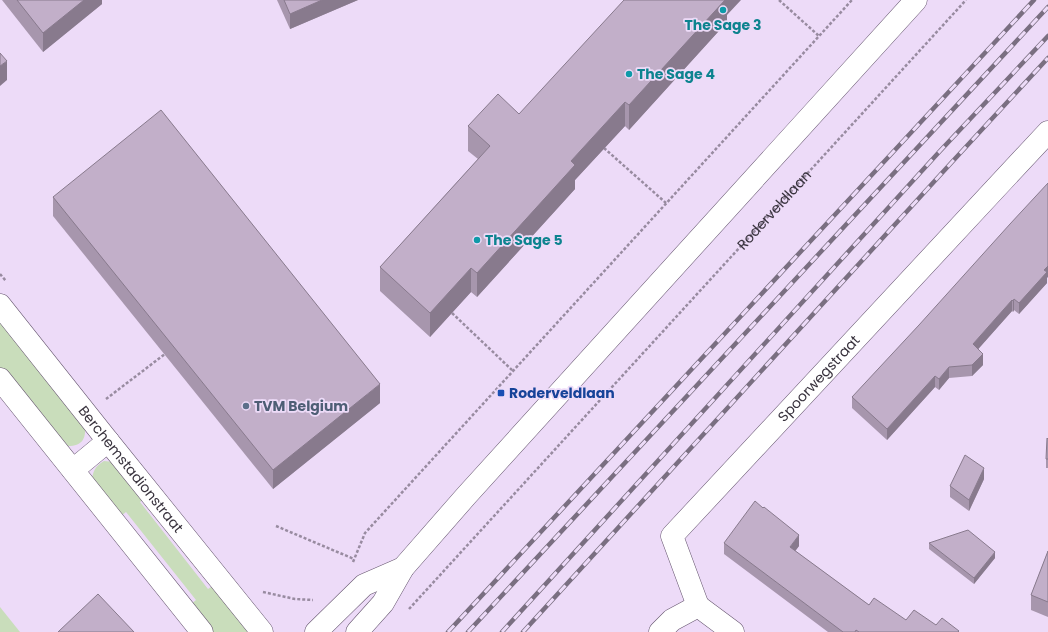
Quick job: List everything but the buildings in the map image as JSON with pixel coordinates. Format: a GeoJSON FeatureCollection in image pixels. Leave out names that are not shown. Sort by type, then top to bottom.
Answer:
{"type":"FeatureCollection","features":[{"type":"Feature","properties":{"kind":"street"},"geometry":{"type":"LineString","coordinates":[[357,632],[383,603],[403,568],[466,496],[916,0]]}},
{"type":"Feature","properties":{"kind":"street","name":"Spoorwegstraat"},"geometry":{"type":"LineString","coordinates":[[698,606],[672,536],[1048,132]]}},
{"type":"Feature","properties":{"kind":"street","name":"Berchemstadionstraat"},"geometry":{"type":"LineString","coordinates":[[0,306],[262,632]]}},
{"type":"Feature","properties":{"kind":"street"},"geometry":{"type":"LineString","coordinates":[[0,379],[202,632]]}},
{"type":"Feature","properties":{"kind":"street"},"geometry":{"type":"LineString","coordinates":[[73,470],[108,441]]}},
{"type":"Feature","properties":{"kind":"street"},"geometry":{"type":"LineString","coordinates":[[316,632],[364,585],[403,568]]}},
{"type":"Feature","properties":{"kind":"street"},"geometry":{"type":"LineString","coordinates":[[660,632],[672,620],[698,606],[733,632]]}},
{"type":"Feature","properties":{"kind":"path"},"geometry":{"type":"LineString","coordinates":[[778,0],[819,36]]}},
{"type":"Feature","properties":{"kind":"path"},"geometry":{"type":"LineString","coordinates":[[352,564],[365,533],[852,0]]}},
{"type":"Feature","properties":{"kind":"path","name":"Roderveldlaan"},"geometry":{"type":"LineString","coordinates":[[405,614],[966,0]]}},
{"type":"Feature","properties":{"kind":"path"},"geometry":{"type":"LineString","coordinates":[[604,148],[666,203]]}},
{"type":"Feature","properties":{"kind":"path"},"geometry":{"type":"LineString","coordinates":[[452,313],[513,371]]}},
{"type":"Feature","properties":{"kind":"path"},"geometry":{"type":"LineString","coordinates":[[103,402],[165,354]]}},
{"type":"Feature","properties":{"kind":"path"},"geometry":{"type":"LineString","coordinates":[[276,526],[355,559]]}},
{"type":"Feature","properties":{"kind":"path"},"geometry":{"type":"LineString","coordinates":[[260,592],[295,599],[318,600]]}},
{"type":"Feature","properties":{"kind":"green space"},"geometry":{"type":"Polygon","coordinates":[[[3,321],[85,426],[84,438],[77,445],[68,446],[0,369],[0,323],[3,321]]]}},
{"type":"Feature","properties":{"kind":"green space"},"geometry":{"type":"Polygon","coordinates":[[[104,461],[114,462],[146,497],[140,502],[208,589],[214,585],[250,632],[212,632],[190,605],[196,600],[126,512],[120,517],[92,478],[96,468],[104,461]]]}},
{"type":"Feature","properties":{"kind":"green space"},"geometry":{"type":"Polygon","coordinates":[[[0,607],[20,632],[0,632],[0,607]]]}},
{"type":"Feature","properties":{"kind":"railway"},"geometry":{"type":"LineString","coordinates":[[448,632],[1034,0]]}},
{"type":"Feature","properties":{"kind":"railway"},"geometry":{"type":"LineString","coordinates":[[468,632],[1048,7]]}},
{"type":"Feature","properties":{"kind":"railway"},"geometry":{"type":"LineString","coordinates":[[502,632],[940,151],[1048,36]]}},
{"type":"Feature","properties":{"kind":"railway"},"geometry":{"type":"LineString","coordinates":[[523,632],[1048,58]]}},
{"type":"Feature","properties":{"kind":"place","name":"The Sage 3"},"geometry":{"type":"Point","coordinates":[723,10]}},
{"type":"Feature","properties":{"kind":"place","name":"The Sage 4"},"geometry":{"type":"Point","coordinates":[629,74]}},
{"type":"Feature","properties":{"kind":"place","name":"The Sage 5"},"geometry":{"type":"Point","coordinates":[477,240]}},
{"type":"Feature","properties":{"kind":"place","name":"Roderveldlaan"},"geometry":{"type":"Point","coordinates":[501,393]}},
{"type":"Feature","properties":{"kind":"place","name":"TVM Belgium"},"geometry":{"type":"Point","coordinates":[246,406]}}]}
